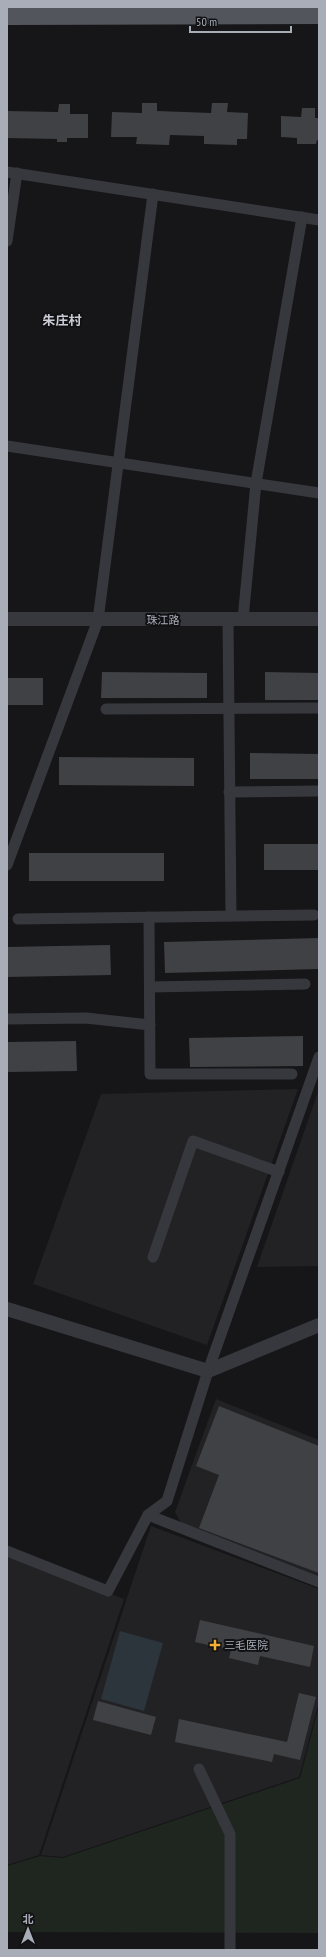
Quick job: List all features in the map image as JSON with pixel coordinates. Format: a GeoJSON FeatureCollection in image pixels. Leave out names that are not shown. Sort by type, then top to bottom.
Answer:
{"type":"FeatureCollection","features":[{"type":"Feature","properties":{"kind":"main road"},"geometry":{"type":"LineString","coordinates":[[7,16],[263,11],[319,15]]}},
{"type":"Feature","properties":{"kind":"street"},"geometry":{"type":"LineString","coordinates":[[7,241],[12,172],[319,220]]}},
{"type":"Feature","properties":{"kind":"street"},"geometry":{"type":"LineString","coordinates":[[7,865],[98,620],[117,462],[153,194]]}},
{"type":"Feature","properties":{"kind":"street"},"geometry":{"type":"LineString","coordinates":[[243,619],[256,483],[302,217]]}},
{"type":"Feature","properties":{"kind":"street"},"geometry":{"type":"LineString","coordinates":[[7,446],[319,493]]}},
{"type":"Feature","properties":{"kind":"street","name":"珠江路"},"geometry":{"type":"LineString","coordinates":[[7,620],[319,619]]}},
{"type":"Feature","properties":{"kind":"street"},"geometry":{"type":"LineString","coordinates":[[228,620],[231,916]]}},
{"type":"Feature","properties":{"kind":"street"},"geometry":{"type":"LineString","coordinates":[[106,709],[319,708]]}},
{"type":"Feature","properties":{"kind":"street"},"geometry":{"type":"LineString","coordinates":[[230,792],[319,791]]}},
{"type":"Feature","properties":{"kind":"street"},"geometry":{"type":"LineString","coordinates":[[18,918],[314,915]]}},
{"type":"Feature","properties":{"kind":"street"},"geometry":{"type":"LineString","coordinates":[[149,917],[150,1074],[292,1074]]}},
{"type":"Feature","properties":{"kind":"street"},"geometry":{"type":"LineString","coordinates":[[150,987],[305,984]]}},
{"type":"Feature","properties":{"kind":"street"},"geometry":{"type":"LineString","coordinates":[[7,1019],[86,1018],[150,1025]]}},
{"type":"Feature","properties":{"kind":"street"},"geometry":{"type":"LineString","coordinates":[[7,1551],[108,1591],[148,1515],[167,1501],[208,1370],[319,1057]]}},
{"type":"Feature","properties":{"kind":"street"},"geometry":{"type":"LineString","coordinates":[[153,1257],[193,1141],[278,1172]]}},
{"type":"Feature","properties":{"kind":"street"},"geometry":{"type":"LineString","coordinates":[[7,1309],[208,1370],[319,1325]]}},
{"type":"Feature","properties":{"kind":"street"},"geometry":{"type":"LineString","coordinates":[[148,1515],[319,1582]]}},
{"type":"Feature","properties":{"kind":"street"},"geometry":{"type":"LineString","coordinates":[[199,1769],[230,1834],[230,1950]]}},
{"type":"Feature","properties":{"kind":"shaded area"},"geometry":{"type":"Polygon","coordinates":[[[298,1089],[207,1345],[33,1284],[101,1094],[298,1089]]]}},
{"type":"Feature","properties":{"kind":"shaded area"},"geometry":{"type":"Polygon","coordinates":[[[319,1089],[319,1266],[257,1267],[319,1089]]]}},
{"type":"Feature","properties":{"kind":"shaded area"},"geometry":{"type":"Polygon","coordinates":[[[216,1399],[319,1440],[319,1576],[181,1523],[175,1512],[216,1399]]]}},
{"type":"Feature","properties":{"kind":"shaded area","name":"三毛医院"},"geometry":{"type":"Polygon","coordinates":[[[151,1526],[319,1589],[319,1702],[299,1777],[63,1857],[41,1855],[151,1526]]]}},
{"type":"Feature","properties":{"kind":"shaded area"},"geometry":{"type":"Polygon","coordinates":[[[7,1554],[124,1599],[39,1855],[7,1865],[7,1554]]]}},
{"type":"Feature","properties":{"kind":"shaded area"},"geometry":{"type":"Polygon","coordinates":[[[120,1631],[163,1643],[144,1711],[101,1699],[120,1631]]]}},
{"type":"Feature","properties":{"kind":"shaded area"},"geometry":{"type":"Polygon","coordinates":[[[319,1706],[319,1933],[7,1932],[7,1866],[40,1856],[63,1858],[300,1778],[319,1706]]]}},
{"type":"Feature","properties":{"kind":"building"},"geometry":{"type":"Polygon","coordinates":[[[142,103],[157,103],[157,111],[211,113],[212,103],[228,103],[227,112],[248,113],[247,139],[237,139],[237,145],[204,144],[204,136],[170,135],[169,145],[136,144],[137,137],[111,137],[112,112],[142,113],[142,103]]]}},
{"type":"Feature","properties":{"kind":"building"},"geometry":{"type":"Polygon","coordinates":[[[59,104],[70,104],[70,114],[88,114],[88,138],[67,138],[67,142],[57,142],[57,139],[7,138],[7,111],[58,112],[59,104]]]}},
{"type":"Feature","properties":{"kind":"building"},"geometry":{"type":"Polygon","coordinates":[[[302,108],[315,108],[315,118],[319,118],[319,140],[317,140],[316,144],[297,144],[297,138],[281,137],[281,116],[301,117],[302,108]]]}},
{"type":"Feature","properties":{"kind":"building"},"geometry":{"type":"Polygon","coordinates":[[[102,672],[207,673],[207,698],[101,698],[102,672]]]}},
{"type":"Feature","properties":{"kind":"building"},"geometry":{"type":"Polygon","coordinates":[[[265,672],[319,673],[319,700],[265,700],[265,672]]]}},
{"type":"Feature","properties":{"kind":"building"},"geometry":{"type":"Polygon","coordinates":[[[7,678],[43,678],[43,705],[7,705],[7,678]]]}},
{"type":"Feature","properties":{"kind":"building"},"geometry":{"type":"Polygon","coordinates":[[[250,753],[319,754],[319,779],[250,779],[250,753]]]}},
{"type":"Feature","properties":{"kind":"building"},"geometry":{"type":"Polygon","coordinates":[[[59,757],[194,758],[194,786],[59,785],[59,757]]]}},
{"type":"Feature","properties":{"kind":"building"},"geometry":{"type":"Polygon","coordinates":[[[264,844],[319,844],[319,870],[264,870],[264,844]]]}},
{"type":"Feature","properties":{"kind":"building"},"geometry":{"type":"Polygon","coordinates":[[[29,853],[164,853],[164,881],[29,881],[29,853]]]}},
{"type":"Feature","properties":{"kind":"building"},"geometry":{"type":"Polygon","coordinates":[[[319,938],[319,969],[165,973],[164,942],[319,938]]]}},
{"type":"Feature","properties":{"kind":"building"},"geometry":{"type":"Polygon","coordinates":[[[110,945],[111,975],[7,977],[7,947],[110,945]]]}},
{"type":"Feature","properties":{"kind":"building"},"geometry":{"type":"Polygon","coordinates":[[[303,1036],[303,1066],[190,1067],[189,1038],[303,1036]]]}},
{"type":"Feature","properties":{"kind":"building"},"geometry":{"type":"Polygon","coordinates":[[[76,1041],[77,1071],[7,1072],[7,1042],[76,1041]]]}},
{"type":"Feature","properties":{"kind":"building"},"geometry":{"type":"Polygon","coordinates":[[[219,1406],[319,1446],[319,1573],[199,1528],[219,1475],[196,1466],[219,1406]]]}},
{"type":"Feature","properties":{"kind":"building"},"geometry":{"type":"Polygon","coordinates":[[[200,1620],[314,1646],[310,1667],[260,1656],[258,1665],[229,1658],[231,1650],[195,1642],[200,1620]]]}},
{"type":"Feature","properties":{"kind":"building"},"geometry":{"type":"Polygon","coordinates":[[[299,1693],[316,1697],[300,1760],[274,1754],[272,1762],[175,1742],[179,1719],[287,1742],[299,1693]]]}},
{"type":"Feature","properties":{"kind":"building"},"geometry":{"type":"Polygon","coordinates":[[[98,1701],[156,1717],[151,1735],[93,1720],[98,1701]]]}},
{"type":"Feature","properties":{"kind":"place","name":"三毛医院"},"geometry":{"type":"Point","coordinates":[215,1645]}},
{"type":"Feature","properties":{"kind":"district","name":"朱庄村"},"geometry":{"type":"Point","coordinates":[62,320]}}]}
